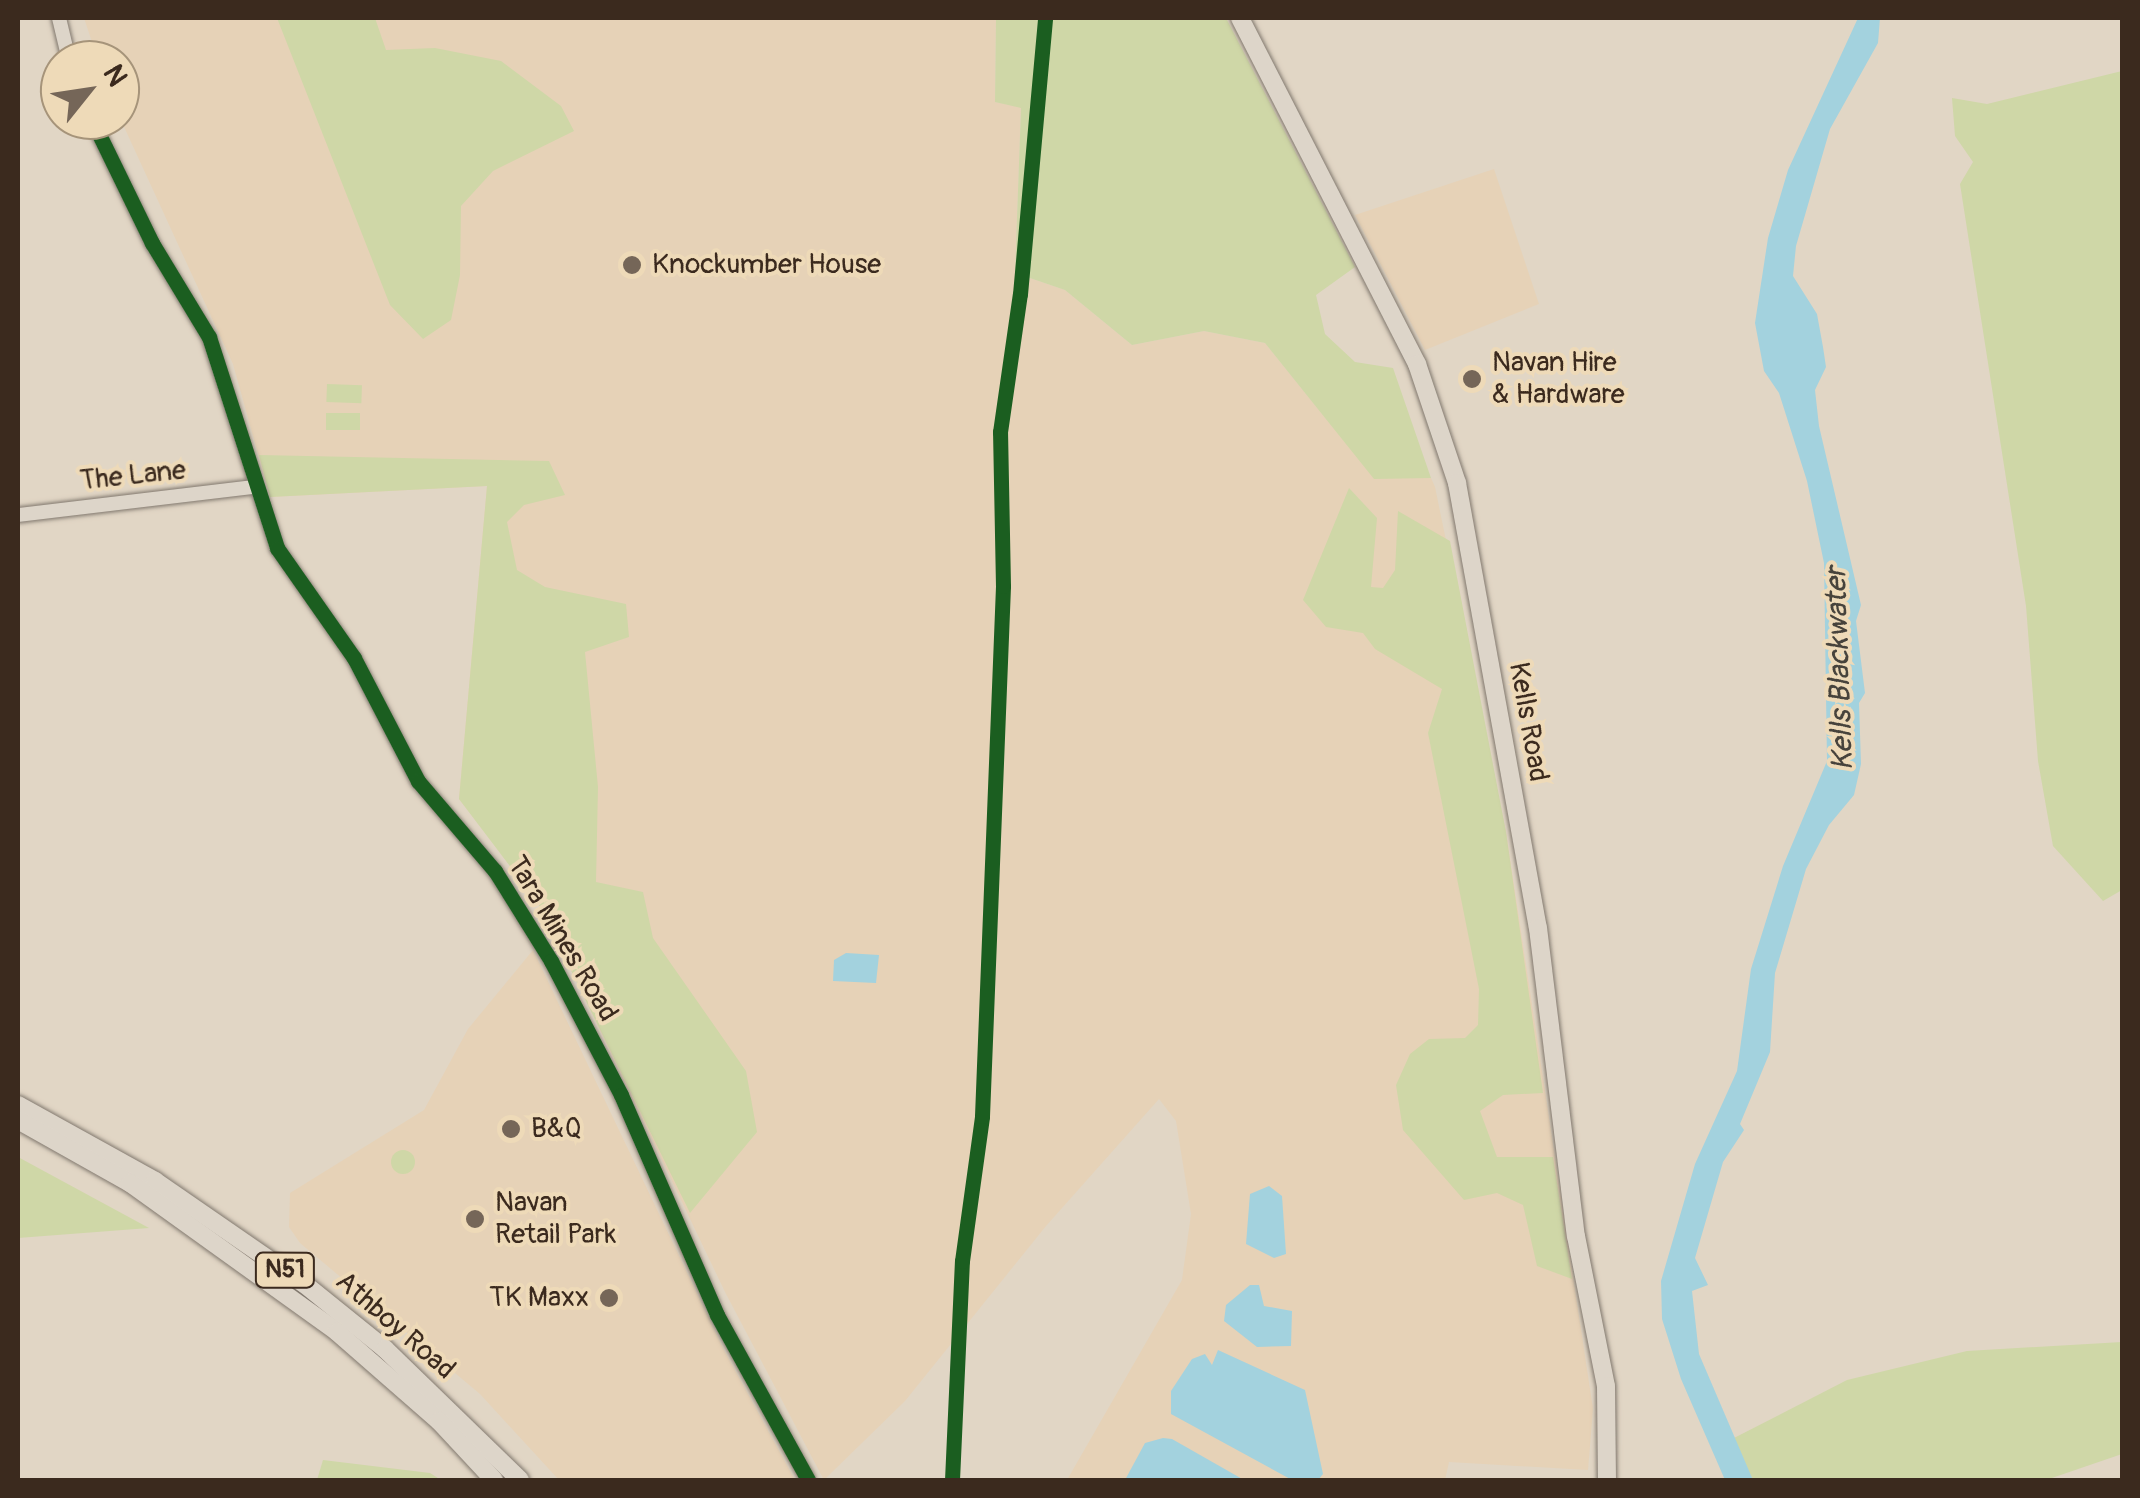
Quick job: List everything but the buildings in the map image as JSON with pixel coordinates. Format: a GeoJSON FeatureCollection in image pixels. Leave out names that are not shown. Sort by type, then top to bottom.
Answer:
{"type":"FeatureCollection","features":[{"type":"Feature","properties":{"kind":"main road","name":"Kells Road"},"geometry":{"type":"LineString","coordinates":[[1240,18],[1417,364],[1456,480],[1538,928],[1576,1236],[1606,1386],[1607,1480]]}},
{"type":"Feature","properties":{"kind":"main road","name":"Athboy Road"},"geometry":{"type":"LineString","coordinates":[[18,1105],[155,1181],[303,1283],[384,1349],[520,1480]]}},
{"type":"Feature","properties":{"kind":"main road","name":"Athboy Road"},"geometry":{"type":"LineString","coordinates":[[18,1120],[130,1183],[337,1332],[439,1421],[494,1480]]}},
{"type":"Feature","properties":{"kind":"street","name":"Tara Mines Road"},"geometry":{"type":"LineString","coordinates":[[102,140],[152,243],[209,337],[253,487],[277,548],[354,658],[418,780],[495,872],[551,961],[620,1095],[717,1315],[808,1480]]}},
{"type":"Feature","properties":{"kind":"street","name":"The Lane"},"geometry":{"type":"LineString","coordinates":[[18,515],[253,487]]}},
{"type":"Feature","properties":{"kind":"shaded area"},"geometry":{"type":"Polygon","coordinates":[[[84,18],[996,18],[995,102],[1021,107],[1015,273],[1065,290],[1132,345],[1204,331],[1265,343],[1374,478],[1431,478],[1435,487],[1506,832],[1593,1409],[1588,1470],[1449,1462],[1445,1480],[1067,1480],[1182,1280],[1191,1214],[1176,1121],[1159,1099],[1046,1226],[905,1401],[824,1480],[725,1292],[539,903],[459,799],[487,486],[270,497],[233,364],[130,140],[140,140],[140,40],[91,40],[84,18]]]}},
{"type":"Feature","properties":{"kind":"shaded area"},"geometry":{"type":"Polygon","coordinates":[[[1494,169],[1539,304],[1425,350],[1355,215],[1494,169]]]}},
{"type":"Feature","properties":{"kind":"shaded area","name":"Navan Retail Park"},"geometry":{"type":"Polygon","coordinates":[[[533,950],[725,1352],[795,1480],[559,1480],[480,1394],[300,1243],[289,1227],[290,1193],[424,1110],[468,1029],[533,950]]]}},
{"type":"Feature","properties":{"kind":"green space"},"geometry":{"type":"Polygon","coordinates":[[[277,18],[375,18],[386,50],[435,48],[501,61],[561,106],[574,131],[493,171],[461,206],[460,275],[451,320],[423,339],[390,305],[277,18]]]}},
{"type":"Feature","properties":{"kind":"green space"},"geometry":{"type":"Polygon","coordinates":[[[996,18],[1226,18],[1355,267],[1316,295],[1325,334],[1355,362],[1393,368],[1431,478],[1374,479],[1265,343],[1204,331],[1132,345],[1065,290],[1015,273],[1021,108],[995,102],[996,18]]]}},
{"type":"Feature","properties":{"kind":"green space"},"geometry":{"type":"Polygon","coordinates":[[[2122,71],[2122,890],[2103,901],[2053,846],[2038,761],[2026,606],[1960,184],[1973,162],[1955,136],[1952,98],[1987,104],[2122,71]]]}},
{"type":"Feature","properties":{"kind":"green space"},"geometry":{"type":"Polygon","coordinates":[[[327,384],[362,385],[361,403],[326,402],[327,384]]]}},
{"type":"Feature","properties":{"kind":"green space"},"geometry":{"type":"Polygon","coordinates":[[[326,413],[360,413],[360,430],[326,430],[326,413]]]}},
{"type":"Feature","properties":{"kind":"green space"},"geometry":{"type":"Polygon","coordinates":[[[259,455],[549,461],[565,495],[524,505],[507,522],[517,570],[545,587],[626,604],[629,637],[585,652],[598,787],[596,882],[643,892],[653,938],[746,1071],[757,1132],[690,1213],[538,903],[459,799],[487,486],[270,497],[259,455]]]}},
{"type":"Feature","properties":{"kind":"green space"},"geometry":{"type":"Polygon","coordinates":[[[1349,488],[1377,518],[1371,587],[1383,588],[1395,570],[1398,511],[1450,541],[1506,832],[1543,1093],[1503,1095],[1480,1111],[1497,1157],[1553,1157],[1572,1279],[1537,1266],[1523,1205],[1497,1193],[1464,1200],[1403,1130],[1396,1085],[1410,1054],[1429,1039],[1465,1038],[1478,1025],[1479,989],[1428,733],[1442,689],[1375,649],[1363,633],[1326,627],[1303,600],[1349,488]]]}},
{"type":"Feature","properties":{"kind":"green space"},"geometry":{"type":"Polygon","coordinates":[[[403,1150],[412,1153],[412,1171],[403,1174],[394,1171],[391,1162],[394,1153],[403,1150]]]}},
{"type":"Feature","properties":{"kind":"green space"},"geometry":{"type":"Polygon","coordinates":[[[18,1157],[149,1228],[18,1238],[18,1157]]]}},
{"type":"Feature","properties":{"kind":"green space"},"geometry":{"type":"Polygon","coordinates":[[[2122,1342],[2122,1454],[2046,1480],[1753,1480],[1736,1447],[1734,1438],[1847,1380],[1967,1351],[2122,1342]]]}},
{"type":"Feature","properties":{"kind":"green space"},"geometry":{"type":"Polygon","coordinates":[[[323,1460],[430,1473],[441,1480],[317,1480],[323,1460]]]}},
{"type":"Feature","properties":{"kind":"water","name":"Kells Blackwater"},"geometry":{"type":"Polygon","coordinates":[[[1858,18],[1880,18],[1878,43],[1830,129],[1796,246],[1793,276],[1817,314],[1826,367],[1815,390],[1819,426],[1861,605],[1856,621],[1865,693],[1859,703],[1861,764],[1854,795],[1829,825],[1806,869],[1775,973],[1770,1052],[1740,1124],[1744,1130],[1723,1162],[1695,1258],[1708,1285],[1692,1291],[1699,1354],[1753,1480],[1725,1480],[1681,1379],[1662,1319],[1661,1281],[1695,1164],[1737,1071],[1751,969],[1783,866],[1827,761],[1824,563],[1807,481],[1779,393],[1764,371],[1755,323],[1768,238],[1788,170],[1858,18]]]}},
{"type":"Feature","properties":{"kind":"water"},"geometry":{"type":"Polygon","coordinates":[[[846,953],[879,955],[876,983],[833,981],[834,960],[846,953]]]}},
{"type":"Feature","properties":{"kind":"water"},"geometry":{"type":"Polygon","coordinates":[[[1269,1186],[1282,1196],[1286,1254],[1274,1258],[1246,1244],[1250,1194],[1269,1186]]]}},
{"type":"Feature","properties":{"kind":"water"},"geometry":{"type":"Polygon","coordinates":[[[1250,1285],[1259,1285],[1264,1306],[1292,1311],[1291,1346],[1257,1347],[1224,1321],[1226,1305],[1250,1285]]]}},
{"type":"Feature","properties":{"kind":"water"},"geometry":{"type":"Polygon","coordinates":[[[1218,1350],[1305,1390],[1323,1474],[1318,1480],[1292,1480],[1171,1414],[1171,1391],[1192,1359],[1205,1354],[1212,1365],[1218,1350]]]}},
{"type":"Feature","properties":{"kind":"water"},"geometry":{"type":"Polygon","coordinates":[[[1172,1439],[1244,1480],[1125,1480],[1145,1443],[1172,1439]]]}},
{"type":"Feature","properties":{"kind":"cycle path"},"geometry":{"type":"LineString","coordinates":[[952,1480],[962,1261],[982,1116],[1003,586],[1000,432],[1020,294],[1045,18]]}},
{"type":"Feature","properties":{"kind":"cycle path"},"geometry":{"type":"LineString","coordinates":[[102,140],[152,243],[209,337],[277,548],[354,658],[418,781],[495,871],[551,961],[621,1095],[717,1315],[808,1480]]}},
{"type":"Feature","properties":{"kind":"place","name":"Knockumber House"},"geometry":{"type":"Point","coordinates":[632,265]}},
{"type":"Feature","properties":{"kind":"place","name":"Navan Hire & Hardware"},"geometry":{"type":"Point","coordinates":[1472,379]}},
{"type":"Feature","properties":{"kind":"place","name":"B&Q"},"geometry":{"type":"Point","coordinates":[511,1129]}},
{"type":"Feature","properties":{"kind":"place","name":"Navan Retail Park"},"geometry":{"type":"Point","coordinates":[475,1219]}},
{"type":"Feature","properties":{"kind":"place","name":"TK Maxx"},"geometry":{"type":"Point","coordinates":[609,1298]}}]}
